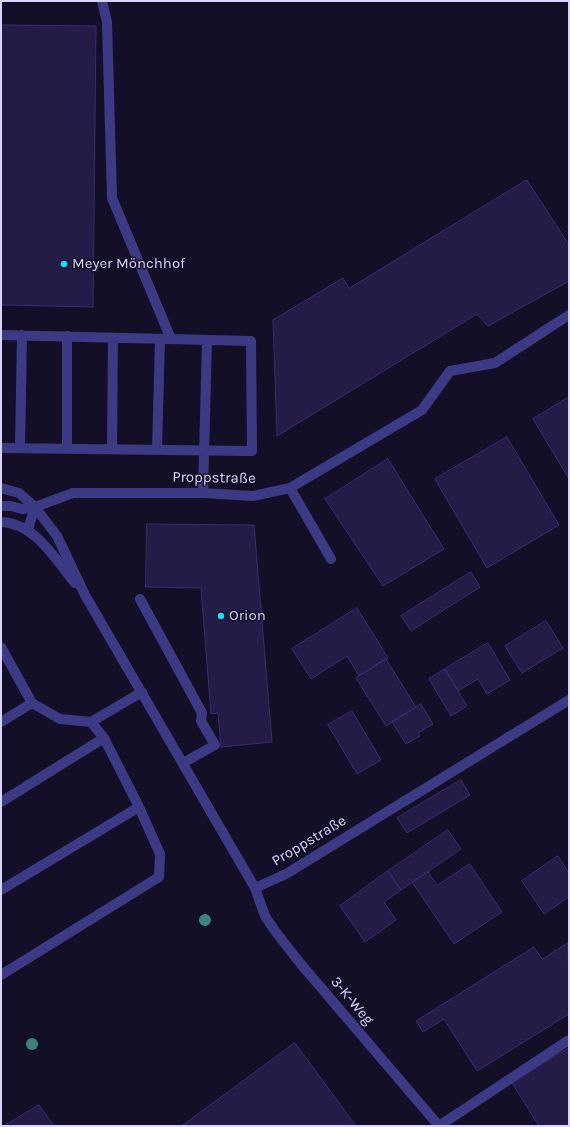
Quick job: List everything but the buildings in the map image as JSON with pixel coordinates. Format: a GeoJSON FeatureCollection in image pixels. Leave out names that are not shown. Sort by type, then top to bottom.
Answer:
{"type":"FeatureCollection","features":[{"type":"Feature","properties":{"kind":"street"},"geometry":{"type":"LineString","coordinates":[[102,1],[107,22],[112,198],[171,339]]}},
{"type":"Feature","properties":{"kind":"street","name":"Proppstraße"},"geometry":{"type":"LineString","coordinates":[[1,506],[11,506],[22,509],[35,507],[73,492],[203,493],[253,496],[290,488],[422,410],[450,372],[495,363],[569,315]]}},
{"type":"Feature","properties":{"kind":"street"},"geometry":{"type":"LineString","coordinates":[[1,335],[251,341],[252,452],[203,450],[1,448]]}},
{"type":"Feature","properties":{"kind":"street"},"geometry":{"type":"LineString","coordinates":[[20,448],[22,335]]}},
{"type":"Feature","properties":{"kind":"street"},"geometry":{"type":"LineString","coordinates":[[66,448],[67,336]]}},
{"type":"Feature","properties":{"kind":"street"},"geometry":{"type":"LineString","coordinates":[[112,338],[112,449]]}},
{"type":"Feature","properties":{"kind":"street"},"geometry":{"type":"LineString","coordinates":[[157,450],[160,339]]}},
{"type":"Feature","properties":{"kind":"street"},"geometry":{"type":"LineString","coordinates":[[203,493],[207,340]]}},
{"type":"Feature","properties":{"kind":"street"},"geometry":{"type":"LineString","coordinates":[[1,488],[19,493],[35,507],[57,536],[85,595],[255,888]]}},
{"type":"Feature","properties":{"kind":"street"},"geometry":{"type":"LineString","coordinates":[[290,488],[331,558]]}},
{"type":"Feature","properties":{"kind":"street"},"geometry":{"type":"LineString","coordinates":[[28,529],[35,507]]}},
{"type":"Feature","properties":{"kind":"street"},"geometry":{"type":"LineString","coordinates":[[1,522],[28,529],[44,545],[85,595]]}},
{"type":"Feature","properties":{"kind":"street"},"geometry":{"type":"LineString","coordinates":[[140,599],[202,712],[201,721],[215,746],[183,763]]}},
{"type":"Feature","properties":{"kind":"street"},"geometry":{"type":"LineString","coordinates":[[1,648],[32,703],[60,719],[91,722],[142,692]]}},
{"type":"Feature","properties":{"kind":"street","name":"Proppstraße"},"geometry":{"type":"LineString","coordinates":[[255,888],[286,874],[569,700]]}},
{"type":"Feature","properties":{"kind":"street"},"geometry":{"type":"LineString","coordinates":[[1,722],[32,703]]}},
{"type":"Feature","properties":{"kind":"street"},"geometry":{"type":"LineString","coordinates":[[1,975],[159,877],[160,854],[139,807],[104,738],[91,722]]}},
{"type":"Feature","properties":{"kind":"street"},"geometry":{"type":"LineString","coordinates":[[1,802],[104,738]]}},
{"type":"Feature","properties":{"kind":"street"},"geometry":{"type":"LineString","coordinates":[[1,890],[139,807]]}},
{"type":"Feature","properties":{"kind":"street","name":"3-K-Weg"},"geometry":{"type":"LineString","coordinates":[[255,888],[265,916],[275,931],[305,969],[439,1126]]}},
{"type":"Feature","properties":{"kind":"street"},"geometry":{"type":"LineString","coordinates":[[439,1126],[569,1040]]}},
{"type":"Feature","properties":{"kind":"place","name":"Meyer Mönchhof"},"geometry":{"type":"Point","coordinates":[64,264]}},
{"type":"Feature","properties":{"kind":"place","name":"Orion"},"geometry":{"type":"Point","coordinates":[221,616]}}]}
